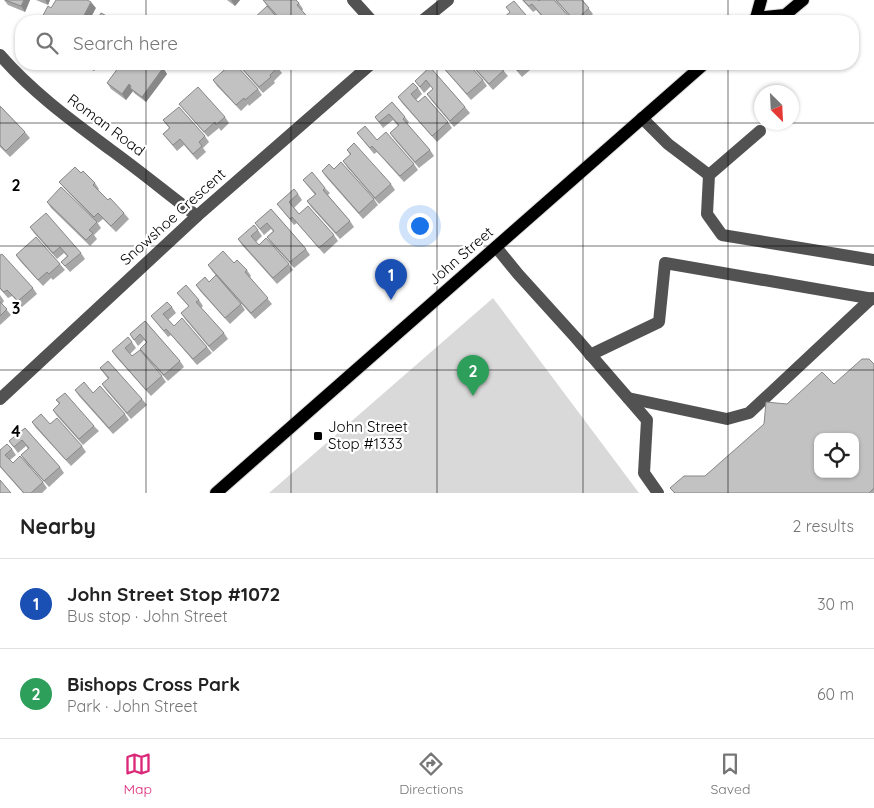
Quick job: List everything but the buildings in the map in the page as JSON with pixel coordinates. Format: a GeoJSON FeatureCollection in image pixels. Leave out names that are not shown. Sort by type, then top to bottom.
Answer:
{"type":"FeatureCollection","features":[{"type":"Feature","properties":{"kind":"main road"},"geometry":{"type":"LineString","coordinates":[[756,15],[761,0]]}},
{"type":"Feature","properties":{"kind":"main road"},"geometry":{"type":"LineString","coordinates":[[786,15],[802,0]]}},
{"type":"Feature","properties":{"kind":"main road","name":"John Street"},"geometry":{"type":"LineString","coordinates":[[216,493],[697,70]]}},
{"type":"Feature","properties":{"kind":"street"},"geometry":{"type":"LineString","coordinates":[[353,0],[367,15]]}},
{"type":"Feature","properties":{"kind":"street"},"geometry":{"type":"LineString","coordinates":[[429,15],[448,0]]}},
{"type":"Feature","properties":{"kind":"street","name":"Roman Road"},"geometry":{"type":"LineString","coordinates":[[0,56],[16,74],[61,112],[196,216]]}},
{"type":"Feature","properties":{"kind":"street","name":"Snowshoe Crescent"},"geometry":{"type":"LineString","coordinates":[[0,399],[196,216],[364,70]]}},
{"type":"Feature","properties":{"kind":"street"},"geometry":{"type":"LineString","coordinates":[[642,118],[668,144],[709,175]]}},
{"type":"Feature","properties":{"kind":"street"},"geometry":{"type":"LineString","coordinates":[[760,131],[709,175],[707,214],[722,235],[874,260]]}},
{"type":"Feature","properties":{"kind":"street"},"geometry":{"type":"LineString","coordinates":[[496,247],[647,420],[644,473],[658,493]]}},
{"type":"Feature","properties":{"kind":"street"},"geometry":{"type":"LineString","coordinates":[[590,355],[658,322],[665,263],[873,299]]}},
{"type":"Feature","properties":{"kind":"street"},"geometry":{"type":"LineString","coordinates":[[628,398],[727,419],[749,413],[873,299]]}},
{"type":"Feature","properties":{"kind":"shaded area"},"geometry":{"type":"Polygon","coordinates":[[[493,298],[639,493],[269,493],[493,298]]]}},
{"type":"Feature","properties":{"kind":"place","name":"John Street Stop #1072"},"geometry":{"type":"Point","coordinates":[391,300]}},
{"type":"Feature","properties":{"kind":"place","name":"Bishops Cross Park"},"geometry":{"type":"Point","coordinates":[473,396]}},
{"type":"Feature","properties":{"kind":"place","name":"John Street Stop #1333"},"geometry":{"type":"Point","coordinates":[318,436]}}]}
